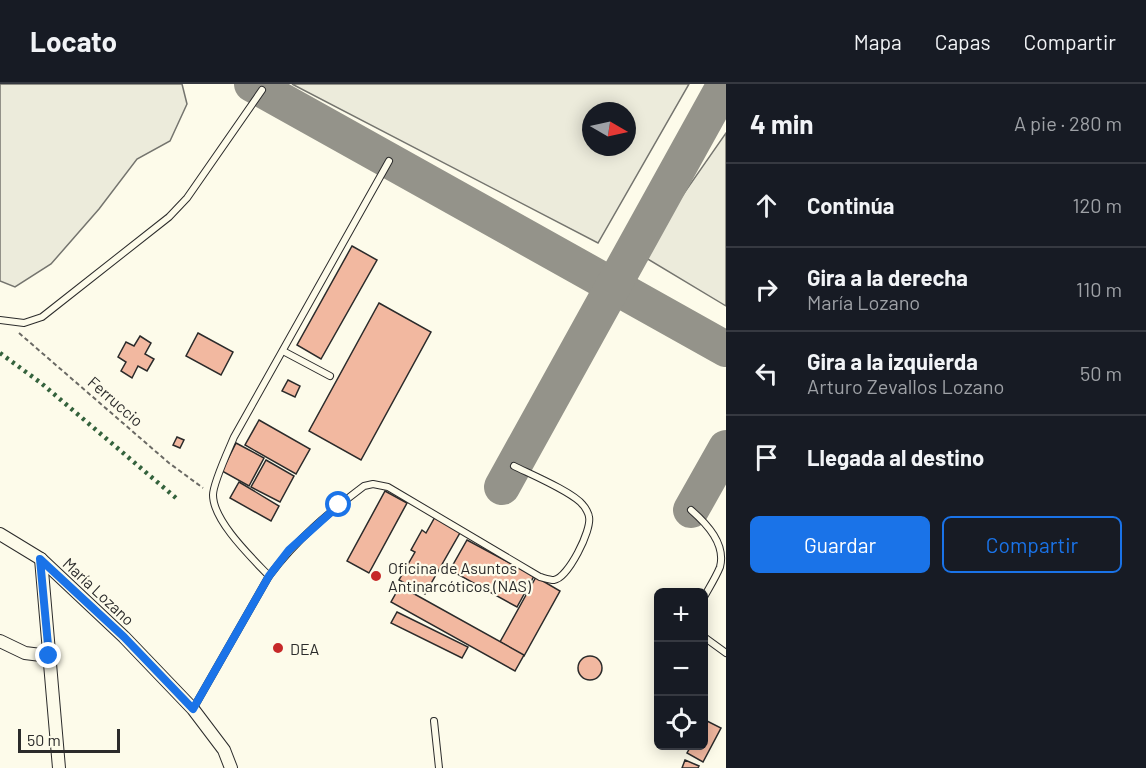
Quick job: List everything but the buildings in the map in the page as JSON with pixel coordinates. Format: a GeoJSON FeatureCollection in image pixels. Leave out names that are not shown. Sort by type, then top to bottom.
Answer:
{"type":"FeatureCollection","features":[{"type":"Feature","properties":{"kind":"street","name":"María Lozano"},"geometry":{"type":"LineString","coordinates":[[0,534],[40,559],[124,637],[193,709],[224,750],[231,768]]}},
{"type":"Feature","properties":{"kind":"street"},"geometry":{"type":"LineString","coordinates":[[40,559],[59,768]]}},
{"type":"Feature","properties":{"kind":"street"},"geometry":{"type":"LineString","coordinates":[[0,641],[25,653],[49,656]]}},
{"type":"Feature","properties":{"kind":"lane"},"geometry":{"type":"LineString","coordinates":[[3,321],[24,323],[42,317],[169,217],[187,198],[262,90]]}},
{"type":"Feature","properties":{"kind":"lane"},"geometry":{"type":"LineString","coordinates":[[269,576],[233,538],[220,516],[213,495],[234,437],[389,161]]}},
{"type":"Feature","properties":{"kind":"lane"},"geometry":{"type":"LineString","coordinates":[[283,351],[330,376]]}},
{"type":"Feature","properties":{"kind":"lane"},"geometry":{"type":"LineString","coordinates":[[193,709],[269,576],[289,550],[310,530],[364,486],[373,484],[388,488],[540,577],[554,580],[562,576],[587,535],[590,518],[583,504],[558,487],[514,466]]}},
{"type":"Feature","properties":{"kind":"lane"},"geometry":{"type":"LineString","coordinates":[[691,510],[708,524],[722,553],[720,567],[708,590]]}},
{"type":"Feature","properties":{"kind":"lane"},"geometry":{"type":"LineString","coordinates":[[708,640],[726,653]]}},
{"type":"Feature","properties":{"kind":"lane"},"geometry":{"type":"LineString","coordinates":[[434,721],[439,768]]}},
{"type":"Feature","properties":{"kind":"path","name":"Ferruccio"},"geometry":{"type":"LineString","coordinates":[[3,321],[169,463],[213,495]]}},
{"type":"Feature","properties":{"kind":"shaded area"},"geometry":{"type":"Polygon","coordinates":[[[0,84],[182,84],[187,104],[170,141],[137,159],[99,209],[51,264],[15,287],[0,281],[0,84]]]}},
{"type":"Feature","properties":{"kind":"shaded area"},"geometry":{"type":"Polygon","coordinates":[[[292,84],[689,84],[598,243],[292,84]]]}},
{"type":"Feature","properties":{"kind":"shaded area"},"geometry":{"type":"Polygon","coordinates":[[[726,133],[726,306],[641,255],[726,133]]]}},
{"type":"Feature","properties":{"kind":"taxiway"},"geometry":{"type":"LineString","coordinates":[[252,84],[726,349]]}},
{"type":"Feature","properties":{"kind":"taxiway"},"geometry":{"type":"LineString","coordinates":[[502,487],[725,84]]}},
{"type":"Feature","properties":{"kind":"taxiway"},"geometry":{"type":"LineString","coordinates":[[691,510],[726,448]]}},
{"type":"Feature","properties":{"kind":"hedge"},"geometry":{"type":"LineString","coordinates":[[0,353],[41,383],[176,498]]}},
{"type":"Feature","properties":{"kind":"place","name":"Oficina de Asuntos Antinarcóticos (NAS)"},"geometry":{"type":"Point","coordinates":[376,576]}},
{"type":"Feature","properties":{"kind":"place","name":"DEA"},"geometry":{"type":"Point","coordinates":[278,648]}},
{"type":"Feature","properties":{"kind":"route"},"geometry":{"type":"LineString","coordinates":[[49,656],[40,559],[124,637],[193,709],[269,576],[289,550],[339,505]]}}]}
